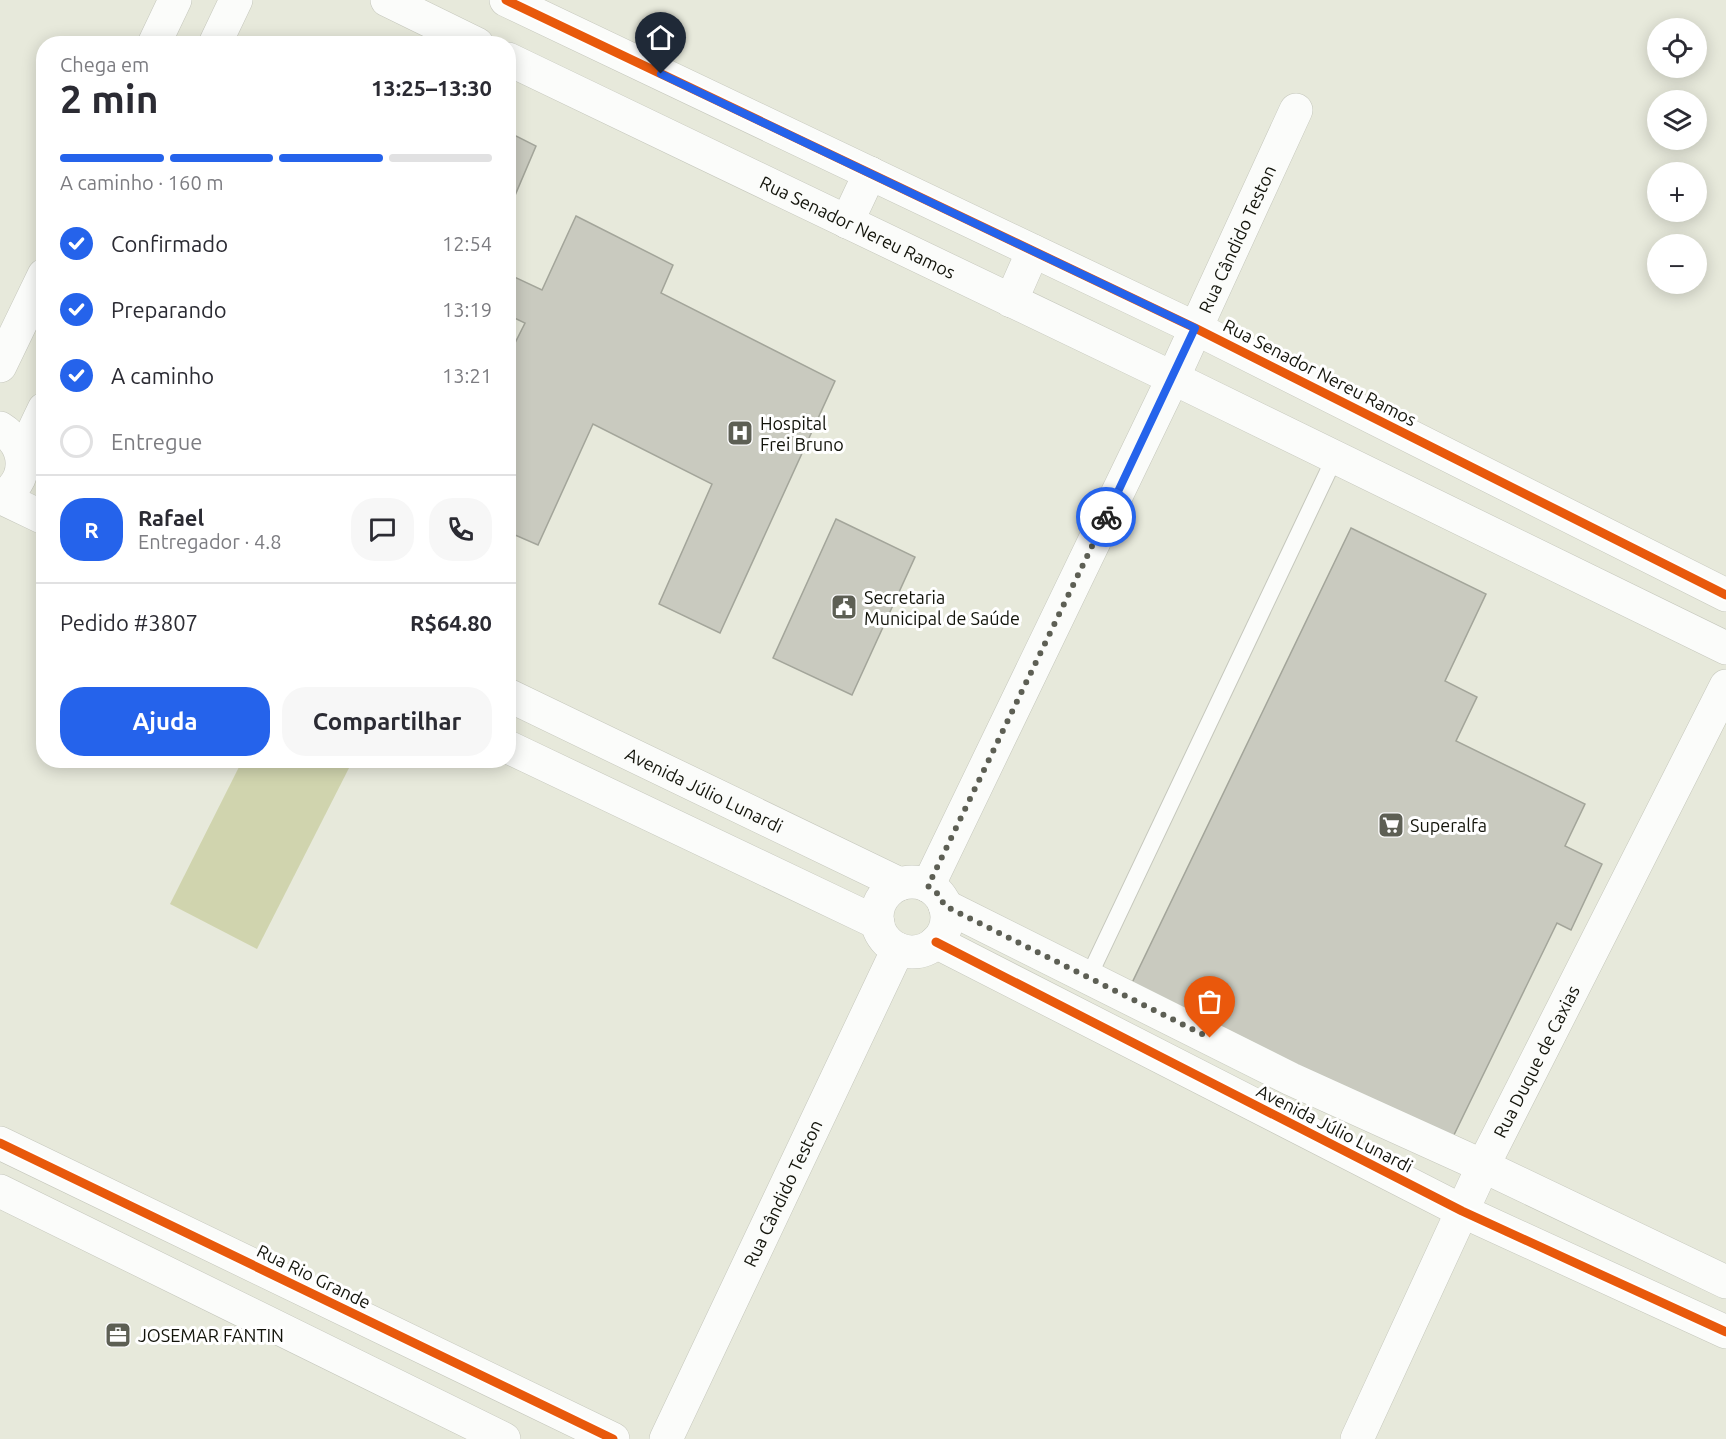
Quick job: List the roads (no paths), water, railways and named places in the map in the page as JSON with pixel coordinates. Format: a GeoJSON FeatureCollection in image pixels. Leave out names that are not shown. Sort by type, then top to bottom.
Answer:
{"type":"FeatureCollection","features":[{"type":"Feature","properties":{"kind":"street"},"geometry":{"type":"LineString","coordinates":[[158,36],[175,0]]}},
{"type":"Feature","properties":{"kind":"street"},"geometry":{"type":"LineString","coordinates":[[219,36],[236,0]]}},
{"type":"Feature","properties":{"kind":"street"},"geometry":{"type":"LineString","coordinates":[[387,0],[461,36]]}},
{"type":"Feature","properties":{"kind":"street","name":"Rua Senador Nereu Ramos"},"geometry":{"type":"LineString","coordinates":[[506,0],[1195,328],[1726,596]]}},
{"type":"Feature","properties":{"kind":"street"},"geometry":{"type":"LineString","coordinates":[[521,65],[556,24]]}},
{"type":"Feature","properties":{"kind":"street","name":"Rua Senador Nereu Ramos"},"geometry":{"type":"LineString","coordinates":[[521,65],[1173,378],[1726,648]]}},
{"type":"Feature","properties":{"kind":"street","name":"Rua Cândido Teston"},"geometry":{"type":"LineString","coordinates":[[924,892],[1173,378],[1296,110]]}},
{"type":"Feature","properties":{"kind":"street"},"geometry":{"type":"LineString","coordinates":[[847,222],[870,173]]}},
{"type":"Feature","properties":{"kind":"street"},"geometry":{"type":"LineString","coordinates":[[1011,301],[1033,251]]}},
{"type":"Feature","properties":{"kind":"street"},"geometry":{"type":"LineString","coordinates":[[0,366],[36,292]]}},
{"type":"Feature","properties":{"kind":"street"},"geometry":{"type":"LineString","coordinates":[[0,428],[8,433],[33,460],[22,468],[19,480],[12,490],[1,498],[36,514]]}},
{"type":"Feature","properties":{"kind":"street","name":"Rua Duque de Caxias"},"geometry":{"type":"LineString","coordinates":[[1357,1439],[1484,1166],[1726,686]]}},
{"type":"Feature","properties":{"kind":"street","name":"Avenida Júlio Lunardi"},"geometry":{"type":"LineString","coordinates":[[516,699],[924,892],[1088,978],[1294,1072],[1726,1282]]}},
{"type":"Feature","properties":{"kind":"street"},"geometry":{"type":"LineString","coordinates":[[516,751],[878,923]]}},
{"type":"Feature","properties":{"kind":"street"},"geometry":{"type":"LineString","coordinates":[[893,888],[924,892],[946,922],[940,937],[929,947],[916,952],[898,949],[884,938],[878,923],[882,899],[893,888]]}},
{"type":"Feature","properties":{"kind":"street","name":"Avenida Júlio Lunardi"},"geometry":{"type":"LineString","coordinates":[[936,942],[1462,1211],[1726,1332]]}},
{"type":"Feature","properties":{"kind":"street","name":"Rua Cândido Teston"},"geometry":{"type":"LineString","coordinates":[[666,1439],[898,949]]}},
{"type":"Feature","properties":{"kind":"street"},"geometry":{"type":"LineString","coordinates":[[1201,1078],[1223,1072],[1238,1071],[1280,1080],[1294,1072]]}},
{"type":"Feature","properties":{"kind":"street","name":"Rua Rio Grande"},"geometry":{"type":"LineString","coordinates":[[0,1143],[614,1439]]}},
{"type":"Feature","properties":{"kind":"street"},"geometry":{"type":"LineString","coordinates":[[0,1191],[504,1439]]}},
{"type":"Feature","properties":{"kind":"street"},"geometry":{"type":"LineString","coordinates":[[282,1330],[301,1288]]}},
{"type":"Feature","properties":{"kind":"street"},"geometry":{"type":"LineString","coordinates":[[443,1409],[464,1366]]}},
{"type":"Feature","properties":{"kind":"lane"},"geometry":{"type":"LineString","coordinates":[[1088,978],[1335,457]]}},
{"type":"Feature","properties":{"kind":"place","name":"Hospital Frei Bruno"},"geometry":{"type":"Point","coordinates":[740,433]}},
{"type":"Feature","properties":{"kind":"place","name":"Secretaria Municipal de Saúde"},"geometry":{"type":"Point","coordinates":[844,607]}},
{"type":"Feature","properties":{"kind":"place","name":"Superalfa"},"geometry":{"type":"Point","coordinates":[1391,825]}},
{"type":"Feature","properties":{"kind":"place","name":"JOSEMAR FANTIN"},"geometry":{"type":"Point","coordinates":[118,1335]}}]}
